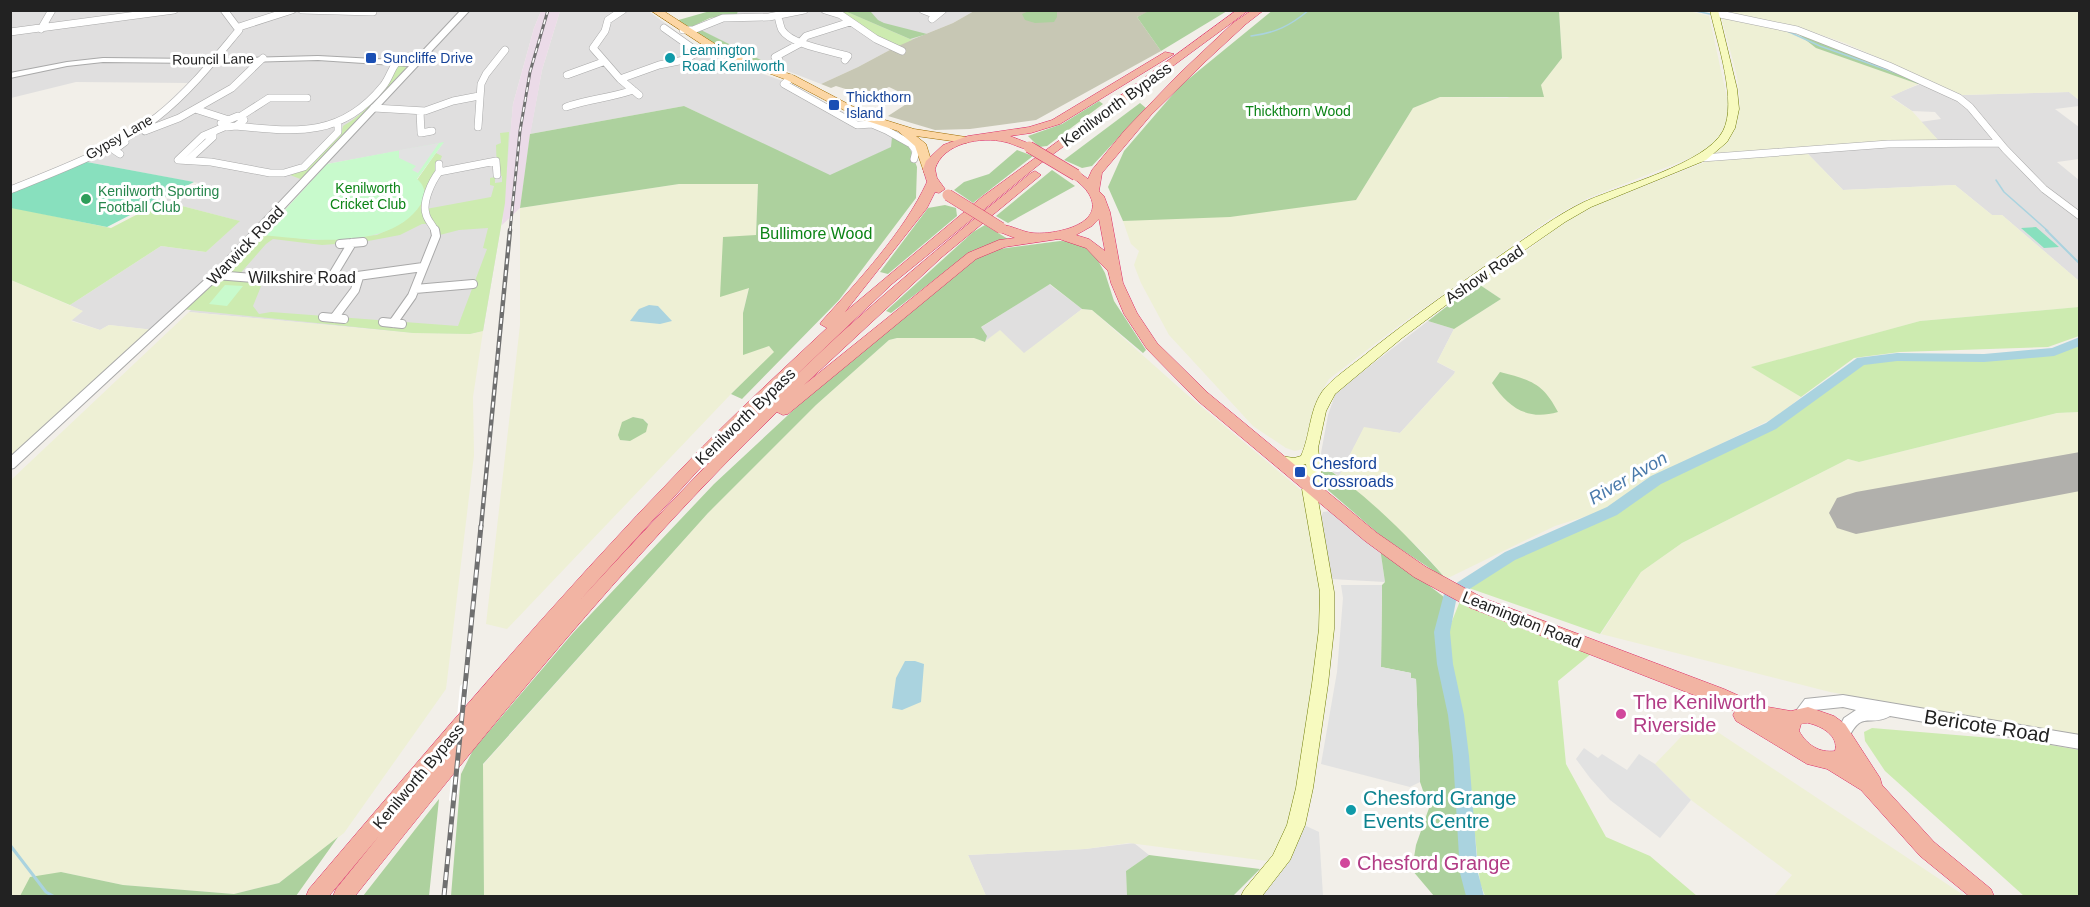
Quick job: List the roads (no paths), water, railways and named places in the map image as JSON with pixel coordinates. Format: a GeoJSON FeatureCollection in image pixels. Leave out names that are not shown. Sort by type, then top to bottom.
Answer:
{"type":"FeatureCollection","features":[{"type":"Feature","properties":{"kind":"highway","name":"Kenilworth Bypass"},"geometry":{"type":"LineString","coordinates":[[316,897],[488,693],[691,468],[768,392],[909,263],[1003,186],[1244,14],[1259,10]]}},
{"type":"Feature","properties":{"kind":"highway","name":"Kenilworth Bypass"},"geometry":{"type":"LineString","coordinates":[[343,897],[604,584],[778,400],[953,241],[1244,14]]}},
{"type":"Feature","properties":{"kind":"highway"},"geometry":{"type":"LineString","coordinates":[[768,392],[860,287],[923,205],[931,177],[930,164],[938,153],[966,140],[1031,130],[1056,122],[1244,14]]}},
{"type":"Feature","properties":{"kind":"highway"},"geometry":{"type":"LineString","coordinates":[[698,485],[811,385],[972,256],[1004,243],[1055,237],[1076,231],[1092,220],[1097,213],[1095,175],[1143,116],[1244,14]]}},
{"type":"Feature","properties":{"kind":"highway"},"geometry":{"type":"LineString","coordinates":[[980,137],[1005,138],[1029,147],[1076,175],[1096,193]]}},
{"type":"Feature","properties":{"kind":"highway"},"geometry":{"type":"LineString","coordinates":[[931,177],[948,195],[1001,228],[1025,237],[1055,237]]}},
{"type":"Feature","properties":{"kind":"highway","name":"Leamington Road"},"geometry":{"type":"LineString","coordinates":[[1096,193],[1104,212],[1114,273]]}},
{"type":"Feature","properties":{"kind":"highway","name":"Leamington Road"},"geometry":{"type":"LineString","coordinates":[[1055,237],[1082,240],[1102,254],[1114,273],[1131,314],[1158,353],[1203,397],[1337,511],[1387,549],[1431,578],[1477,603],[1761,714],[1797,717]]}},
{"type":"Feature","properties":{"kind":"highway","name":"Leamington Road"},"geometry":{"type":"LineString","coordinates":[[1681,682],[1796,746]]}},
{"type":"Feature","properties":{"kind":"highway"},"geometry":{"type":"LineString","coordinates":[[1884,801],[1844,740],[1822,718],[1797,717],[1789,731],[1796,746],[1814,758],[1831,762],[1862,780],[1928,849],[1984,897]]}},
{"type":"Feature","properties":{"kind":"highway"},"geometry":{"type":"LineString","coordinates":[[1831,762],[1843,756],[1844,740]]}},
{"type":"Feature","properties":{"kind":"main road"},"geometry":{"type":"LineString","coordinates":[[655,10],[736,59],[791,78],[856,113],[910,136],[920,144],[931,177]]}},
{"type":"Feature","properties":{"kind":"main road","name":"Ashow Road"},"geometry":{"type":"LineString","coordinates":[[1250,897],[1283,855],[1296,824],[1305,785],[1318,699],[1327,608],[1326,581],[1314,521],[1312,445],[1319,411],[1330,391],[1433,308],[1578,210],[1702,158],[1723,140],[1730,128],[1734,109],[1732,89],[1715,12]]}},
{"type":"Feature","properties":{"kind":"main road"},"geometry":{"type":"LineString","coordinates":[[890,126],[938,137],[966,140]]}},
{"type":"Feature","properties":{"kind":"main road"},"geometry":{"type":"LineString","coordinates":[[1279,460],[1299,462],[1306,459],[1312,445]]}},
{"type":"Feature","properties":{"kind":"main road"},"geometry":{"type":"LineString","coordinates":[[1314,521],[1317,509],[1322,506],[1337,511]]}},
{"type":"Feature","properties":{"kind":"street"},"geometry":{"type":"LineString","coordinates":[[41,29],[52,10]]}},
{"type":"Feature","properties":{"kind":"street"},"geometry":{"type":"LineString","coordinates":[[104,20],[109,10]]}},
{"type":"Feature","properties":{"kind":"street"},"geometry":{"type":"LineString","coordinates":[[125,18],[128,10]]}},
{"type":"Feature","properties":{"kind":"street"},"geometry":{"type":"LineString","coordinates":[[10,32],[174,10]]}},
{"type":"Feature","properties":{"kind":"street"},"geometry":{"type":"LineString","coordinates":[[224,10],[239,27],[292,10]]}},
{"type":"Feature","properties":{"kind":"street"},"geometry":{"type":"LineString","coordinates":[[302,10],[373,12]]}},
{"type":"Feature","properties":{"kind":"street","name":"Warwick Road"},"geometry":{"type":"LineString","coordinates":[[10,465],[216,275],[466,10]]}},
{"type":"Feature","properties":{"kind":"street"},"geometry":{"type":"LineString","coordinates":[[607,10],[620,12]]}},
{"type":"Feature","properties":{"kind":"street"},"geometry":{"type":"LineString","coordinates":[[825,10],[841,15],[876,39],[902,51]]}},
{"type":"Feature","properties":{"kind":"street"},"geometry":{"type":"LineString","coordinates":[[923,10],[934,17],[943,10]]}},
{"type":"Feature","properties":{"kind":"street"},"geometry":{"type":"LineString","coordinates":[[689,31],[723,18],[778,16],[803,11]]}},
{"type":"Feature","properties":{"kind":"street"},"geometry":{"type":"LineString","coordinates":[[620,12],[608,20],[605,31],[594,46],[594,52],[639,95]]}},
{"type":"Feature","properties":{"kind":"street","name":"Ashow Road"},"geometry":{"type":"LineString","coordinates":[[1715,12],[1797,30],[1927,82],[1963,100],[2044,189],[2079,216]]}},
{"type":"Feature","properties":{"kind":"street"},"geometry":{"type":"LineString","coordinates":[[778,16],[782,29],[801,41],[848,56]]}},
{"type":"Feature","properties":{"kind":"street"},"geometry":{"type":"LineString","coordinates":[[775,58],[821,30],[850,22]]}},
{"type":"Feature","properties":{"kind":"street","name":"Gypsy Lane"},"geometry":{"type":"LineString","coordinates":[[10,190],[78,161],[147,125],[183,92],[238,32],[239,27]]}},
{"type":"Feature","properties":{"kind":"street"},"geometry":{"type":"LineString","coordinates":[[620,79],[658,64],[684,60],[700,54],[664,28]]}},
{"type":"Feature","properties":{"kind":"street"},"geometry":{"type":"LineString","coordinates":[[476,123],[482,115],[479,96],[487,71],[504,52],[511,56]]}},
{"type":"Feature","properties":{"kind":"street"},"geometry":{"type":"LineString","coordinates":[[120,154],[114,152],[116,147],[150,128],[179,118],[237,85],[263,58]]}},
{"type":"Feature","properties":{"kind":"street","name":"Rouncil Lane"},"geometry":{"type":"LineString","coordinates":[[10,76],[95,60],[211,61],[263,58],[416,64]]}},
{"type":"Feature","properties":{"kind":"street"},"geometry":{"type":"LineString","coordinates":[[195,109],[236,126],[314,130],[338,125],[351,118],[382,87],[397,62]]}},
{"type":"Feature","properties":{"kind":"street"},"geometry":{"type":"LineString","coordinates":[[569,72],[603,62]]}},
{"type":"Feature","properties":{"kind":"street"},"geometry":{"type":"LineString","coordinates":[[791,78],[784,84],[857,125],[873,125],[911,144],[916,151],[914,159]]}},
{"type":"Feature","properties":{"kind":"street"},"geometry":{"type":"LineString","coordinates":[[481,85],[491,83]]}},
{"type":"Feature","properties":{"kind":"street"},"geometry":{"type":"LineString","coordinates":[[564,107],[589,99],[617,96],[633,90]]}},
{"type":"Feature","properties":{"kind":"street"},"geometry":{"type":"LineString","coordinates":[[374,108],[420,111],[453,100],[479,96]]}},
{"type":"Feature","properties":{"kind":"street"},"geometry":{"type":"LineString","coordinates":[[307,98],[269,98],[242,116],[225,123],[213,133],[203,136],[178,159],[270,173],[292,171],[309,162],[338,132],[338,125]]}},
{"type":"Feature","properties":{"kind":"street"},"geometry":{"type":"LineString","coordinates":[[420,111],[417,134],[432,130]]}},
{"type":"Feature","properties":{"kind":"street"},"geometry":{"type":"LineString","coordinates":[[845,118],[856,113]]}},
{"type":"Feature","properties":{"kind":"street"},"geometry":{"type":"LineString","coordinates":[[236,126],[243,122],[242,116]]}},
{"type":"Feature","properties":{"kind":"street","name":"Ashow Road"},"geometry":{"type":"LineString","coordinates":[[1702,158],[1888,144],[2000,142]]}},
{"type":"Feature","properties":{"kind":"street"},"geometry":{"type":"LineString","coordinates":[[393,323],[415,289],[436,236],[425,209],[430,199],[431,185],[439,168],[496,159],[497,175]]}},
{"type":"Feature","properties":{"kind":"street"},"geometry":{"type":"LineString","coordinates":[[340,244],[363,242]]}},
{"type":"Feature","properties":{"kind":"street"},"geometry":{"type":"LineString","coordinates":[[331,278],[352,243]]}},
{"type":"Feature","properties":{"kind":"street","name":"Wilkshire Road"},"geometry":{"type":"LineString","coordinates":[[216,275],[264,279],[359,277],[423,267]]}},
{"type":"Feature","properties":{"kind":"street"},"geometry":{"type":"LineString","coordinates":[[334,318],[355,290],[359,277]]}},
{"type":"Feature","properties":{"kind":"street"},"geometry":{"type":"LineString","coordinates":[[415,289],[473,285]]}},
{"type":"Feature","properties":{"kind":"street"},"geometry":{"type":"LineString","coordinates":[[323,317],[344,319]]}},
{"type":"Feature","properties":{"kind":"street"},"geometry":{"type":"LineString","coordinates":[[383,322],[402,324]]}},
{"type":"Feature","properties":{"kind":"street","name":"Bericote Road"},"geometry":{"type":"LineString","coordinates":[[1797,717],[1810,704],[1829,700],[1867,704],[1894,711],[2079,742]]}},
{"type":"Feature","properties":{"kind":"street","name":"Bericote Road"},"geometry":{"type":"LineString","coordinates":[[1844,740],[1848,722],[1853,716],[1894,711]]}},
{"type":"Feature","properties":{"kind":"water"},"geometry":{"type":"Polygon","coordinates":[[[649,305],[658,306],[672,321],[660,324],[630,321],[639,309],[649,305]]]}},
{"type":"Feature","properties":{"kind":"water"},"geometry":{"type":"Polygon","coordinates":[[[905,661],[924,664],[921,702],[902,710],[892,708],[896,678],[905,661]]]}},
{"type":"Feature","properties":{"kind":"waterway"},"geometry":{"type":"LineString","coordinates":[[1251,36],[1282,28],[1309,10]]}},
{"type":"Feature","properties":{"kind":"waterway"},"geometry":{"type":"LineString","coordinates":[[1691,10],[1710,14]]}},
{"type":"Feature","properties":{"kind":"waterway"},"geometry":{"type":"LineString","coordinates":[[1787,31],[1820,46],[1899,74]]}},
{"type":"Feature","properties":{"kind":"waterway"},"geometry":{"type":"LineString","coordinates":[[1996,180],[2004,192],[2048,231]]}},
{"type":"Feature","properties":{"kind":"waterway"},"geometry":{"type":"LineString","coordinates":[[2046,230],[2080,264]]}},
{"type":"Feature","properties":{"kind":"waterway","name":"River Avon"},"geometry":{"type":"LineString","coordinates":[[1475,896],[1469,873],[1456,715],[1445,664],[1442,632],[1449,598],[1463,586],[1510,556],[1612,511],[1656,480],[1771,426],[1861,361],[1897,357],[1984,358],[2054,352],[2080,341]]}},
{"type":"Feature","properties":{"kind":"waterway"},"geometry":{"type":"LineString","coordinates":[[10,845],[46,892],[53,896]]}},
{"type":"Feature","properties":{"kind":"railway"},"geometry":{"type":"LineString","coordinates":[[510,231],[520,131],[530,72],[548,10]]}},
{"type":"Feature","properties":{"kind":"railway"},"geometry":{"type":"LineString","coordinates":[[481,527],[510,230]]}},
{"type":"Feature","properties":{"kind":"railway"},"geometry":{"type":"LineString","coordinates":[[444,896],[481,526]]}},
{"type":"Feature","properties":{"kind":"place","name":"Suncliffe Drive"},"geometry":{"type":"Point","coordinates":[371,58]}},
{"type":"Feature","properties":{"kind":"place","name":"Leamington Road Kenilworth"},"geometry":{"type":"Point","coordinates":[670,58]}},
{"type":"Feature","properties":{"kind":"place","name":"Thickthorn Island"},"geometry":{"type":"Point","coordinates":[834,105]}},
{"type":"Feature","properties":{"kind":"place","name":"Kenilworth Sporting Football Club"},"geometry":{"type":"Point","coordinates":[86,199]}},
{"type":"Feature","properties":{"kind":"place","name":"Chesford Crossroads"},"geometry":{"type":"Point","coordinates":[1300,472]}},
{"type":"Feature","properties":{"kind":"place","name":"The Kenilworth Riverside"},"geometry":{"type":"Point","coordinates":[1621,714]}},
{"type":"Feature","properties":{"kind":"place","name":"Chesford Grange Events Centre"},"geometry":{"type":"Point","coordinates":[1351,810]}},
{"type":"Feature","properties":{"kind":"place","name":"Chesford Grange"},"geometry":{"type":"Point","coordinates":[1345,863]}},
{"type":"Feature","properties":{"kind":"park label","name":"Thickthorn Wood"},"geometry":{"type":"Point","coordinates":[1298,111]}},
{"type":"Feature","properties":{"kind":"park label","name":"Kenilworth Cricket Club"},"geometry":{"type":"Point","coordinates":[368,196]}},
{"type":"Feature","properties":{"kind":"park label","name":"Bullimore Wood"},"geometry":{"type":"Point","coordinates":[816,233]}}]}
